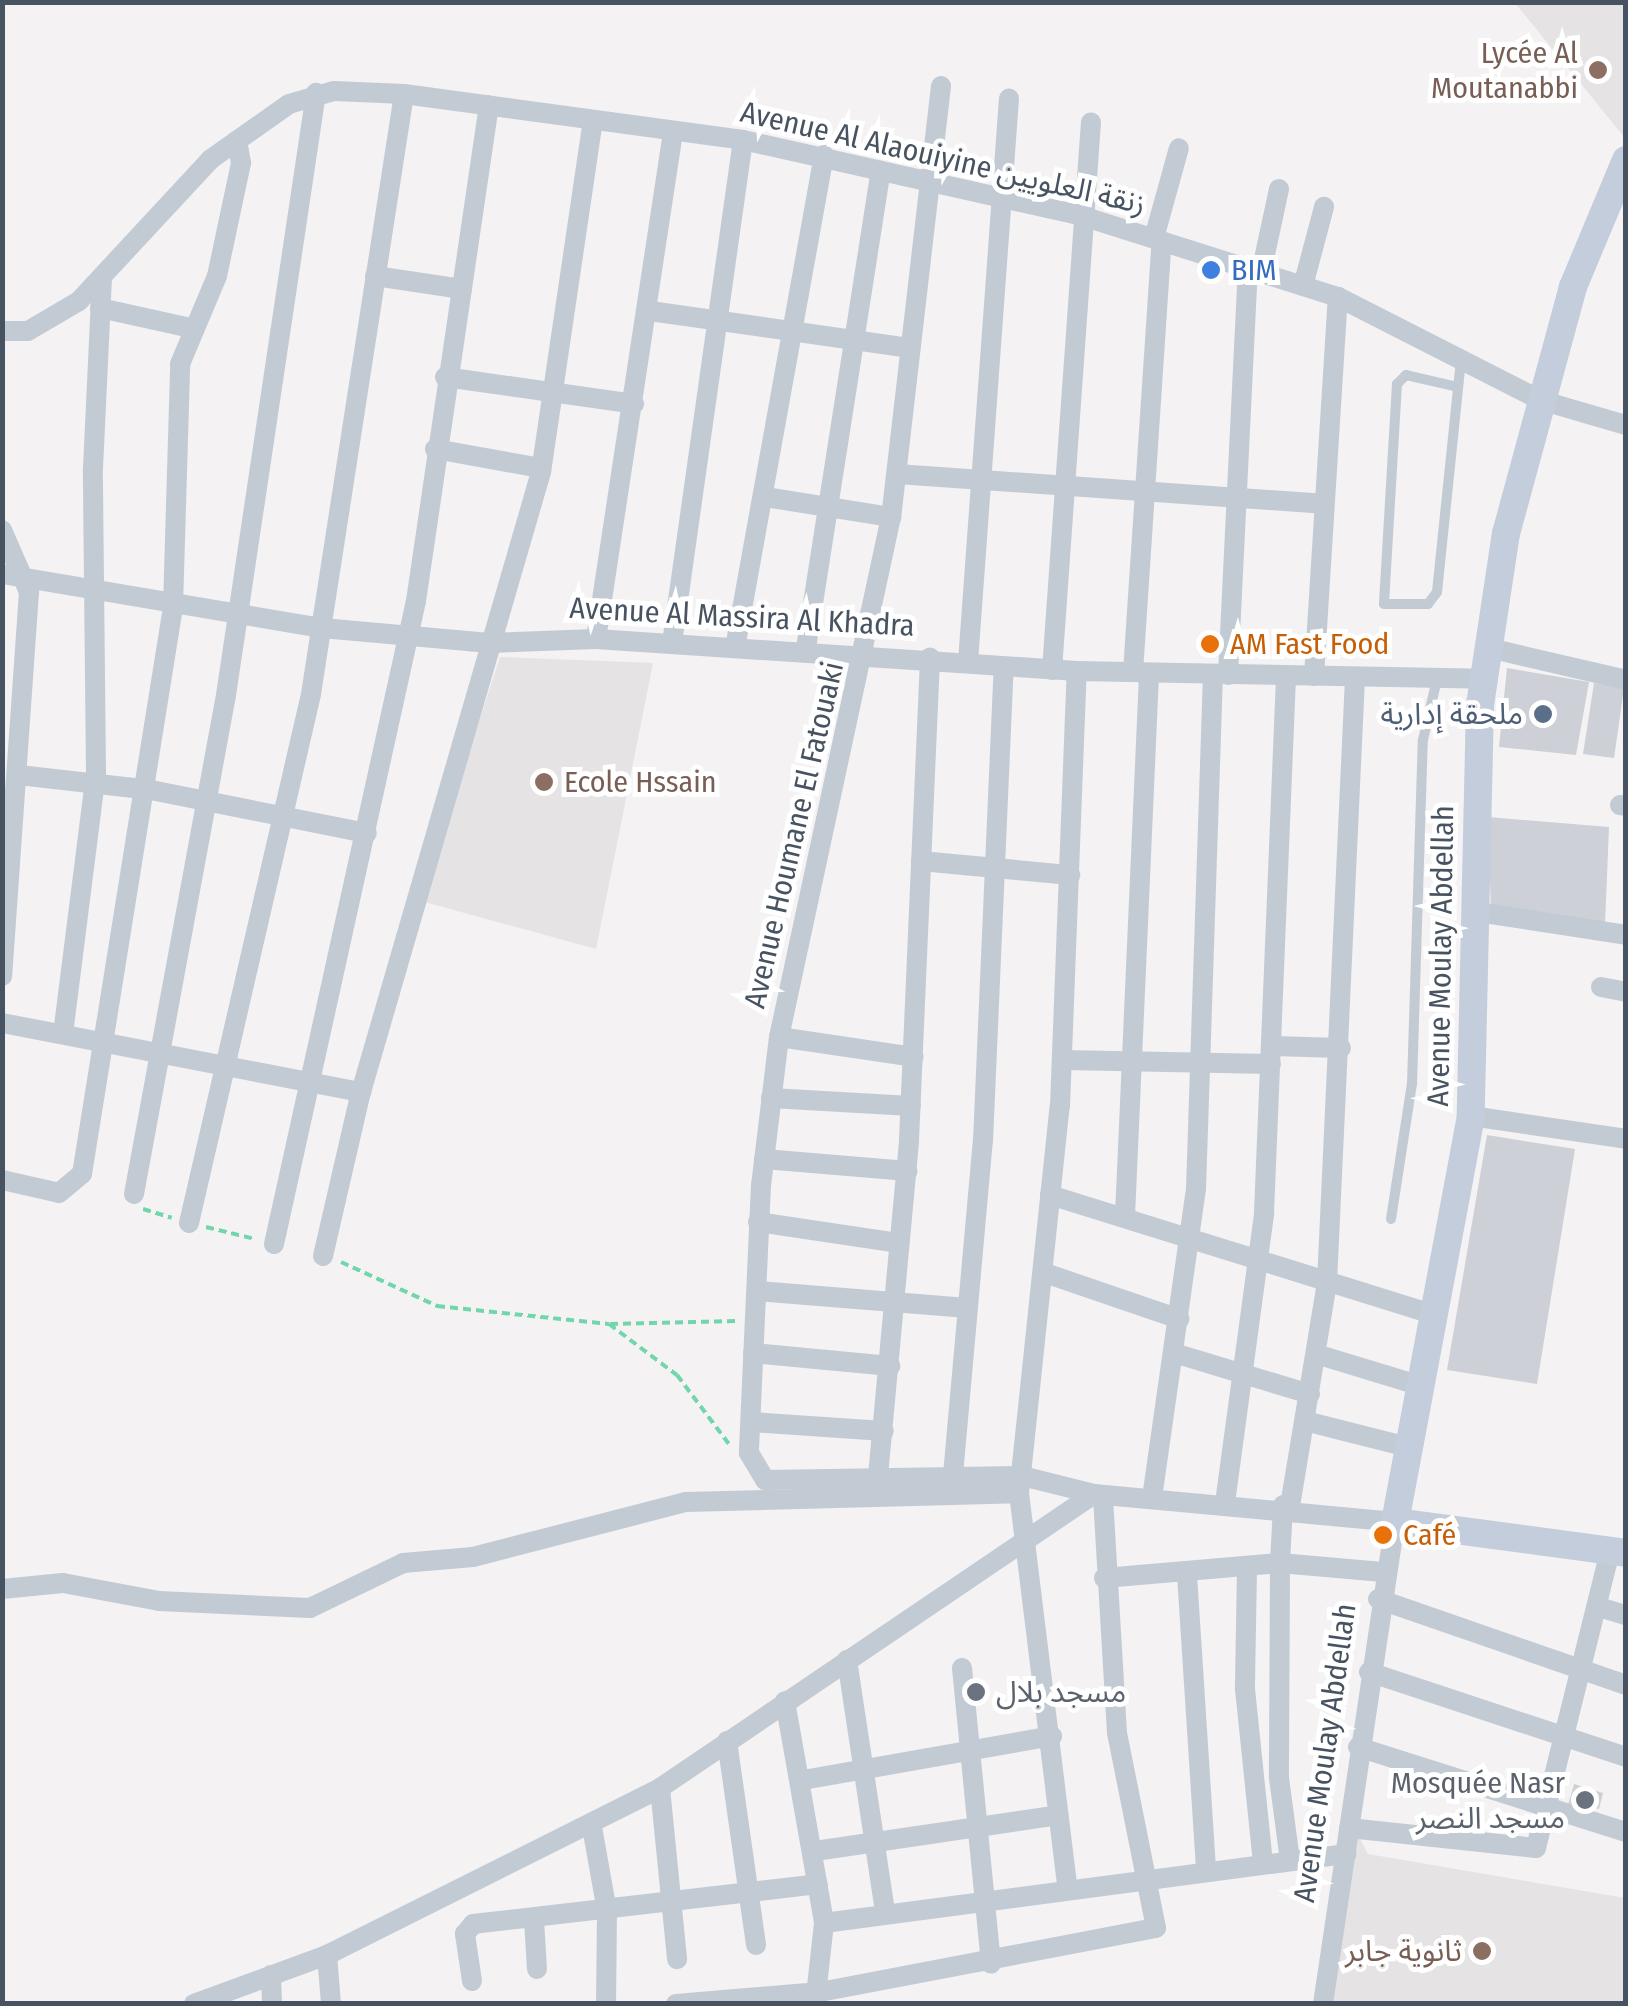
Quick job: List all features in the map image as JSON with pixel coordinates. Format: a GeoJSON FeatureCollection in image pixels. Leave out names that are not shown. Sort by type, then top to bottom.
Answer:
{"type":"FeatureCollection","features":[{"type":"Feature","properties":{"kind":"street","name":"Avenue Houmane El Fatouaki"},"geometry":{"type":"LineString","coordinates":[[751,1462],[758,1222],[779,1037],[867,650],[890,518],[941,86]]}},
{"type":"Feature","properties":{"kind":"street","name":"Avenue Al Alaouiyine زنقة العلويين"},"geometry":{"type":"LineString","coordinates":[[316,93],[404,94],[743,140],[1079,214],[1338,298],[1540,400],[1626,425]]}},
{"type":"Feature","properties":{"kind":"street"},"geometry":{"type":"LineString","coordinates":[[2,331],[43,324],[102,279],[238,140],[316,93]]}},
{"type":"Feature","properties":{"kind":"street"},"geometry":{"type":"LineString","coordinates":[[134,1194],[153,1052],[208,800],[239,616],[316,93]]}},
{"type":"Feature","properties":{"kind":"street"},"geometry":{"type":"LineString","coordinates":[[189,1223],[284,817],[322,628],[404,94]]}},
{"type":"Feature","properties":{"kind":"street"},"geometry":{"type":"LineString","coordinates":[[968,662],[996,196],[1009,98]]}},
{"type":"Feature","properties":{"kind":"street"},"geometry":{"type":"LineString","coordinates":[[274,1244],[409,634],[489,105]]}},
{"type":"Feature","properties":{"kind":"street"},"geometry":{"type":"LineString","coordinates":[[324,1256],[361,1092],[541,468],[556,392],[593,121]]}},
{"type":"Feature","properties":{"kind":"street"},"geometry":{"type":"LineString","coordinates":[[1052,670],[1079,214],[1091,122]]}},
{"type":"Feature","properties":{"kind":"street"},"geometry":{"type":"LineString","coordinates":[[596,639],[650,311],[673,132]]}},
{"type":"Feature","properties":{"kind":"street"},"geometry":{"type":"LineString","coordinates":[[2,1180],[49,1193],[76,1185],[150,790],[173,607],[180,364],[190,328],[218,276],[238,140]]}},
{"type":"Feature","properties":{"kind":"street"},"geometry":{"type":"LineString","coordinates":[[672,643],[743,140]]}},
{"type":"Feature","properties":{"kind":"street"},"geometry":{"type":"LineString","coordinates":[[1125,1216],[1134,1061],[1144,490],[1158,240],[1179,148]]}},
{"type":"Feature","properties":{"kind":"street"},"geometry":{"type":"LineString","coordinates":[[735,648],[824,155]]}},
{"type":"Feature","properties":{"kind":"street","name":"Avenue Moulay Abdellah"},"geometry":{"type":"LineString","coordinates":[[1323,2004],[1378,1599],[1471,1116],[1484,679],[1489,648],[1540,400],[1616,204],[1626,160]]}},
{"type":"Feature","properties":{"kind":"street"},"geometry":{"type":"LineString","coordinates":[[806,648],[859,340],[881,170]]}},
{"type":"Feature","properties":{"kind":"street"},"geometry":{"type":"LineString","coordinates":[[1152,1498],[1192,1238],[1220,675],[1254,271],[1279,188]]}},
{"type":"Feature","properties":{"kind":"street"},"geometry":{"type":"LineString","coordinates":[[1302,286],[1324,207]]}},
{"type":"Feature","properties":{"kind":"street"},"geometry":{"type":"LineString","coordinates":[[376,276],[462,288]]}},
{"type":"Feature","properties":{"kind":"street"},"geometry":{"type":"LineString","coordinates":[[63,1034],[96,783],[93,591],[102,279]]}},
{"type":"Feature","properties":{"kind":"street"},"geometry":{"type":"LineString","coordinates":[[1314,676],[1338,298]]}},
{"type":"Feature","properties":{"kind":"street"},"geometry":{"type":"LineString","coordinates":[[100,308],[190,328]]}},
{"type":"Feature","properties":{"kind":"street"},"geometry":{"type":"LineString","coordinates":[[650,311],[910,348]]}},
{"type":"Feature","properties":{"kind":"street"},"geometry":{"type":"LineString","coordinates":[[445,377],[634,404]]}},
{"type":"Feature","properties":{"kind":"street"},"geometry":{"type":"LineString","coordinates":[[435,449],[541,468]]}},
{"type":"Feature","properties":{"kind":"street"},"geometry":{"type":"LineString","coordinates":[[896,474],[1323,504]]}},
{"type":"Feature","properties":{"kind":"street"},"geometry":{"type":"LineString","coordinates":[[765,497],[890,518]]}},
{"type":"Feature","properties":{"kind":"street"},"geometry":{"type":"LineString","coordinates":[[2,530],[29,579],[19,776],[3,965]]}},
{"type":"Feature","properties":{"kind":"street","name":"Avenue Al Massira Al Khadra"},"geometry":{"type":"LineString","coordinates":[[2,574],[173,607],[322,628],[488,643],[596,639],[735,648],[867,650],[1052,670],[1484,679]]}},
{"type":"Feature","properties":{"kind":"street"},"geometry":{"type":"LineString","coordinates":[[1489,648],[1626,680]]}},
{"type":"Feature","properties":{"kind":"street"},"geometry":{"type":"LineString","coordinates":[[878,1476],[907,1171],[930,657]]}},
{"type":"Feature","properties":{"kind":"street"},"geometry":{"type":"LineString","coordinates":[[953,1475],[995,870],[1004,666]]}},
{"type":"Feature","properties":{"kind":"street"},"geometry":{"type":"LineString","coordinates":[[1067,1884],[1021,1485],[1063,1060],[1078,671]]}},
{"type":"Feature","properties":{"kind":"street"},"geometry":{"type":"LineString","coordinates":[[1225,1504],[1259,1261],[1286,676]]}},
{"type":"Feature","properties":{"kind":"street"},"geometry":{"type":"LineString","coordinates":[[1290,1860],[1279,1778],[1280,1566],[1286,1506],[1305,1422],[1327,1283],[1342,1048],[1356,677]]}},
{"type":"Feature","properties":{"kind":"street"},"geometry":{"type":"LineString","coordinates":[[19,776],[150,790],[367,834]]}},
{"type":"Feature","properties":{"kind":"street"},"geometry":{"type":"LineString","coordinates":[[920,861],[1070,875]]}},
{"type":"Feature","properties":{"kind":"street"},"geometry":{"type":"LineString","coordinates":[[1478,912],[1626,935]]}},
{"type":"Feature","properties":{"kind":"street"},"geometry":{"type":"LineString","coordinates":[[1601,987],[1626,992]]}},
{"type":"Feature","properties":{"kind":"street"},"geometry":{"type":"LineString","coordinates":[[2,1023],[361,1092]]}},
{"type":"Feature","properties":{"kind":"street"},"geometry":{"type":"LineString","coordinates":[[779,1037],[914,1056]]}},
{"type":"Feature","properties":{"kind":"street"},"geometry":{"type":"LineString","coordinates":[[1063,1060],[1203,1063],[1342,1048]]}},
{"type":"Feature","properties":{"kind":"street"},"geometry":{"type":"LineString","coordinates":[[771,1098],[911,1106]]}},
{"type":"Feature","properties":{"kind":"street"},"geometry":{"type":"LineString","coordinates":[[1471,1116],[1626,1139]]}},
{"type":"Feature","properties":{"kind":"street"},"geometry":{"type":"LineString","coordinates":[[764,1159],[907,1171]]}},
{"type":"Feature","properties":{"kind":"street"},"geometry":{"type":"LineString","coordinates":[[1050,1195],[1432,1314]]}},
{"type":"Feature","properties":{"kind":"street"},"geometry":{"type":"LineString","coordinates":[[758,1222],[899,1243]]}},
{"type":"Feature","properties":{"kind":"street"},"geometry":{"type":"LineString","coordinates":[[1044,1272],[1179,1319]]}},
{"type":"Feature","properties":{"kind":"street"},"geometry":{"type":"LineString","coordinates":[[757,1291],[967,1308]]}},
{"type":"Feature","properties":{"kind":"street"},"geometry":{"type":"LineString","coordinates":[[1174,1352],[1310,1394]]}},
{"type":"Feature","properties":{"kind":"street"},"geometry":{"type":"LineString","coordinates":[[753,1353],[890,1366]]}},
{"type":"Feature","properties":{"kind":"street"},"geometry":{"type":"LineString","coordinates":[[1316,1354],[1418,1385]]}},
{"type":"Feature","properties":{"kind":"street"},"geometry":{"type":"LineString","coordinates":[[751,1422],[884,1430]]}},
{"type":"Feature","properties":{"kind":"street"},"geometry":{"type":"LineString","coordinates":[[1305,1422],[1408,1447]]}},
{"type":"Feature","properties":{"kind":"street"},"geometry":{"type":"LineString","coordinates":[[751,1462],[762,1478],[784,1481],[953,1475],[1098,1494],[1286,1506],[1618,1552],[1599,1607],[1547,1808],[1528,1851],[1349,1828]]}},
{"type":"Feature","properties":{"kind":"street"},"geometry":{"type":"LineString","coordinates":[[2,1590],[63,1584],[160,1601],[310,1608],[403,1563],[473,1557],[686,1502],[1021,1485]]}},
{"type":"Feature","properties":{"kind":"street"},"geometry":{"type":"LineString","coordinates":[[194,2004],[327,1955],[592,1827],[660,1788],[1098,1494]]}},
{"type":"Feature","properties":{"kind":"street"},"geometry":{"type":"LineString","coordinates":[[676,2004],[817,1998],[1151,1932],[1159,1922],[1117,1733],[1098,1494]]}},
{"type":"Feature","properties":{"kind":"street"},"geometry":{"type":"LineString","coordinates":[[1104,1578],[1280,1566],[1383,1572]]}},
{"type":"Feature","properties":{"kind":"street"},"geometry":{"type":"LineString","coordinates":[[1247,1569],[1245,1689],[1262,1862]]}},
{"type":"Feature","properties":{"kind":"street"},"geometry":{"type":"LineString","coordinates":[[1187,1575],[1206,1869]]}},
{"type":"Feature","properties":{"kind":"street"},"geometry":{"type":"LineString","coordinates":[[1378,1599],[1626,1684]]}},
{"type":"Feature","properties":{"kind":"street"},"geometry":{"type":"LineString","coordinates":[[1599,1607],[1626,1616]]}},
{"type":"Feature","properties":{"kind":"street"},"geometry":{"type":"LineString","coordinates":[[847,1660],[886,1910]]}},
{"type":"Feature","properties":{"kind":"street"},"geometry":{"type":"LineString","coordinates":[[962,1668],[991,1964]]}},
{"type":"Feature","properties":{"kind":"street"},"geometry":{"type":"LineString","coordinates":[[1368,1672],[1626,1756]]}},
{"type":"Feature","properties":{"kind":"street"},"geometry":{"type":"LineString","coordinates":[[785,1701],[803,1780],[824,1923],[817,1998]]}},
{"type":"Feature","properties":{"kind":"street"},"geometry":{"type":"LineString","coordinates":[[803,1780],[970,1755],[1052,1736]]}},
{"type":"Feature","properties":{"kind":"street"},"geometry":{"type":"LineString","coordinates":[[727,1741],[756,1944]]}},
{"type":"Feature","properties":{"kind":"street"},"geometry":{"type":"LineString","coordinates":[[1358,1747],[1626,1832]]}},
{"type":"Feature","properties":{"kind":"street"},"geometry":{"type":"LineString","coordinates":[[660,1788],[677,1959]]}},
{"type":"Feature","properties":{"kind":"street"},"geometry":{"type":"LineString","coordinates":[[815,1851],[1058,1815]]}},
{"type":"Feature","properties":{"kind":"street"},"geometry":{"type":"LineString","coordinates":[[592,1827],[607,1911],[606,2004]]}},
{"type":"Feature","properties":{"kind":"street"},"geometry":{"type":"LineString","coordinates":[[824,1923],[886,1910],[1067,1884],[1346,1854]]}},
{"type":"Feature","properties":{"kind":"street"},"geometry":{"type":"LineString","coordinates":[[472,1980],[467,1928],[818,1884]]}},
{"type":"Feature","properties":{"kind":"street"},"geometry":{"type":"LineString","coordinates":[[534,1920],[537,1969]]}},
{"type":"Feature","properties":{"kind":"street"},"geometry":{"type":"LineString","coordinates":[[327,1955],[332,2004]]}},
{"type":"Feature","properties":{"kind":"street"},"geometry":{"type":"LineString","coordinates":[[270,1975],[272,2004]]}},
{"type":"Feature","properties":{"kind":"lane"},"geometry":{"type":"LineString","coordinates":[[1458,388],[1406,375],[1397,384],[1384,604],[1428,604],[1437,592],[1458,388],[1460,360]]}},
{"type":"Feature","properties":{"kind":"lane"},"geometry":{"type":"LineString","coordinates":[[1391,1219],[1412,1084],[1423,740],[1437,678]]}},
{"type":"Feature","properties":{"kind":"path"},"geometry":{"type":"LineString","coordinates":[[134,1194],[140,1208],[274,1244]]}},
{"type":"Feature","properties":{"kind":"path"},"geometry":{"type":"LineString","coordinates":[[324,1256],[438,1306],[608,1324],[755,1322]]}},
{"type":"Feature","properties":{"kind":"path"},"geometry":{"type":"LineString","coordinates":[[608,1324],[677,1375],[734,1453],[751,1462]]}},
{"type":"Feature","properties":{"kind":"shaded area","name":"Lycée Al Moutanabbi"},"geometry":{"type":"Polygon","coordinates":[[[1515,3],[1625,3],[1625,138],[1515,3]]]}},
{"type":"Feature","properties":{"kind":"shaded area","name":"Ecole Hssain"},"geometry":{"type":"Polygon","coordinates":[[[500,657],[653,663],[596,949],[421,901],[500,657]]]}},
{"type":"Feature","properties":{"kind":"shaded area","name":"ثانوية جابر"},"geometry":{"type":"Polygon","coordinates":[[[1356,1831],[1368,1854],[1625,1898],[1625,2003],[1329,2004],[1356,1831]]]}},
{"type":"Feature","properties":{"kind":"building","name":"ملحقة إدارية"},"geometry":{"type":"Polygon","coordinates":[[[1507,668],[1589,682],[1576,755],[1499,747],[1507,668]]]}},
{"type":"Feature","properties":{"kind":"building"},"geometry":{"type":"Polygon","coordinates":[[[1594,683],[1624,688],[1614,758],[1583,754],[1594,683]]]}},
{"type":"Feature","properties":{"kind":"building"},"geometry":{"type":"Polygon","coordinates":[[[1488,817],[1609,827],[1605,924],[1491,911],[1488,817]]]}},
{"type":"Feature","properties":{"kind":"building"},"geometry":{"type":"Polygon","coordinates":[[[1487,1135],[1575,1149],[1537,1384],[1447,1370],[1487,1135]]]}},
{"type":"Feature","properties":{"kind":"building","name":"Mosquée Nasr مسجد النصر"},"geometry":{"type":"Polygon","coordinates":[[[1574,1784],[1603,1793],[1599,1809],[1589,1807],[1587,1817],[1567,1809],[1574,1784]]]}},
{"type":"Feature","properties":{"kind":"place","name":"Lycée Al Moutanabbi"},"geometry":{"type":"Point","coordinates":[1598,70]}},
{"type":"Feature","properties":{"kind":"place","name":"BIM"},"geometry":{"type":"Point","coordinates":[1211,270]}},
{"type":"Feature","properties":{"kind":"place","name":"AM Fast Food"},"geometry":{"type":"Point","coordinates":[1210,644]}},
{"type":"Feature","properties":{"kind":"place","name":"ملحقة إدارية"},"geometry":{"type":"Point","coordinates":[1543,714]}},
{"type":"Feature","properties":{"kind":"place","name":"Ecole Hssain"},"geometry":{"type":"Point","coordinates":[544,782]}},
{"type":"Feature","properties":{"kind":"place","name":"Café"},"geometry":{"type":"Point","coordinates":[1383,1535]}},
{"type":"Feature","properties":{"kind":"place","name":"مسجد بلال"},"geometry":{"type":"Point","coordinates":[976,1692]}},
{"type":"Feature","properties":{"kind":"place","name":"Mosquée Nasr مسجد النصر"},"geometry":{"type":"Point","coordinates":[1585,1800]}},
{"type":"Feature","properties":{"kind":"place","name":"ثانوية جابر"},"geometry":{"type":"Point","coordinates":[1482,1951]}}]}
